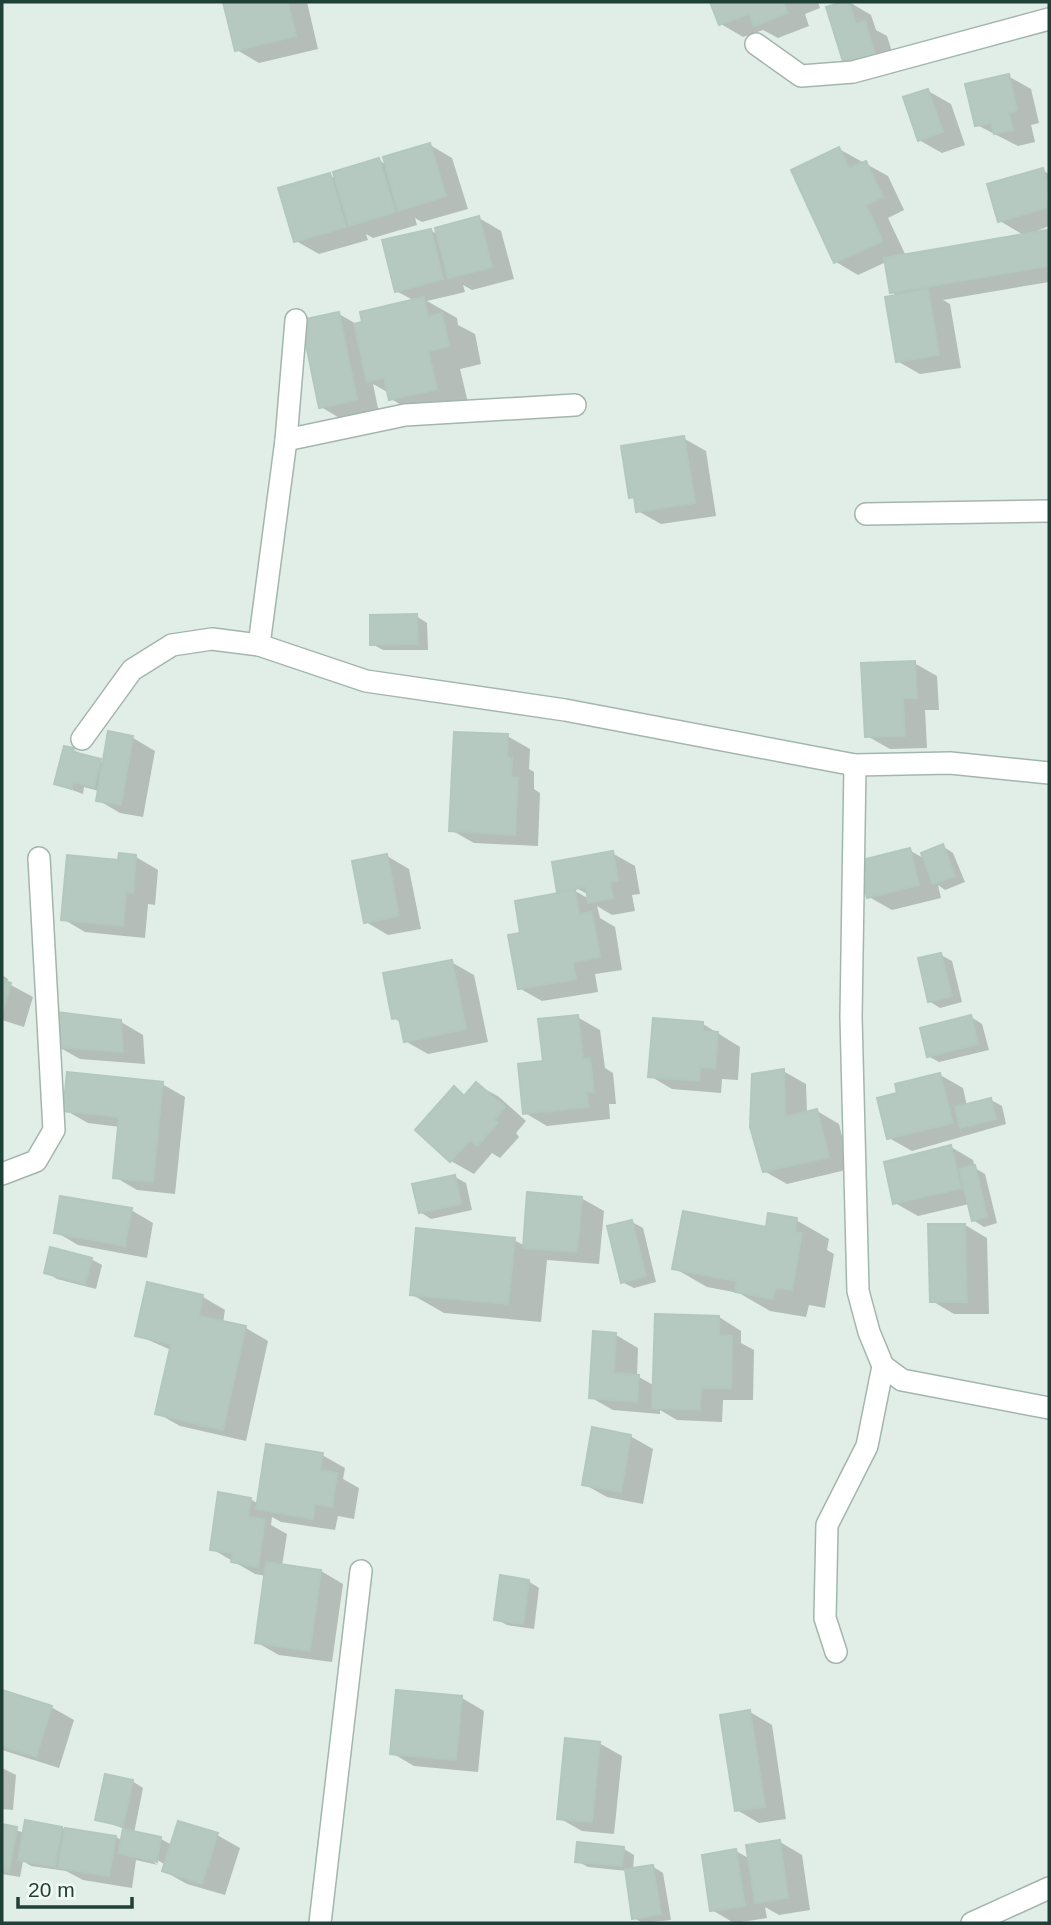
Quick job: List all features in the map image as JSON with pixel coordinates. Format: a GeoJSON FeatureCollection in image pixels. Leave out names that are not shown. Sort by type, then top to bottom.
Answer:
{"type":"FeatureCollection","features":[{"type":"Feature","properties":{"kind":"street"},"geometry":{"type":"LineString","coordinates":[[756,44],[801,76],[853,72],[1049,19]]}},
{"type":"Feature","properties":{"kind":"street"},"geometry":{"type":"LineString","coordinates":[[259,645],[286,440],[296,320]]}},
{"type":"Feature","properties":{"kind":"street"},"geometry":{"type":"LineString","coordinates":[[286,440],[405,415],[575,405]]}},
{"type":"Feature","properties":{"kind":"street"},"geometry":{"type":"LineString","coordinates":[[866,514],[1049,511]]}},
{"type":"Feature","properties":{"kind":"street"},"geometry":{"type":"LineString","coordinates":[[82,739],[132,670],[172,645],[212,639],[259,645],[366,681],[565,710],[855,765],[950,763],[1049,773]]}},
{"type":"Feature","properties":{"kind":"street"},"geometry":{"type":"LineString","coordinates":[[855,765],[851,1017],[858,1291],[869,1332],[883,1366],[902,1380],[1049,1408]]}},
{"type":"Feature","properties":{"kind":"street"},"geometry":{"type":"LineString","coordinates":[[2,1174],[36,1161],[54,1130],[39,858]]}},
{"type":"Feature","properties":{"kind":"street"},"geometry":{"type":"LineString","coordinates":[[836,1653],[825,1618],[827,1525],[867,1446],[883,1366]]}},
{"type":"Feature","properties":{"kind":"street"},"geometry":{"type":"LineString","coordinates":[[320,1923],[361,1571]]}},
{"type":"Feature","properties":{"kind":"street"},"geometry":{"type":"LineString","coordinates":[[972,1923],[1049,1888]]}},
{"type":"Feature","properties":{"kind":"building"},"geometry":{"type":"Polygon","coordinates":[[[223,2],[288,2],[296,36],[235,51],[223,2]]]}},
{"type":"Feature","properties":{"kind":"building"},"geometry":{"type":"Polygon","coordinates":[[[710,2],[783,2],[788,13],[754,26],[749,14],[719,25],[710,2]]]}},
{"type":"Feature","properties":{"kind":"building"},"geometry":{"type":"Polygon","coordinates":[[[849,2],[856,24],[865,21],[876,58],[845,68],[826,7],[849,2]]]}},
{"type":"Feature","properties":{"kind":"building"},"geometry":{"type":"Polygon","coordinates":[[[1009,74],[1017,110],[1009,113],[1013,130],[994,134],[991,123],[975,126],[965,84],[1009,74]]]}},
{"type":"Feature","properties":{"kind":"building"},"geometry":{"type":"Polygon","coordinates":[[[928,89],[943,132],[918,141],[903,97],[928,89]]]}},
{"type":"Feature","properties":{"kind":"building"},"geometry":{"type":"Polygon","coordinates":[[[430,143],[446,196],[398,211],[383,157],[430,143]]]}},
{"type":"Feature","properties":{"kind":"building"},"geometry":{"type":"Polygon","coordinates":[[[839,147],[849,168],[866,161],[883,197],[866,205],[883,241],[834,263],[791,170],[839,147]]]}},
{"type":"Feature","properties":{"kind":"building"},"geometry":{"type":"Polygon","coordinates":[[[379,158],[395,212],[349,226],[333,172],[379,158]]]}},
{"type":"Feature","properties":{"kind":"building"},"geometry":{"type":"Polygon","coordinates":[[[1043,168],[1049,190],[1049,207],[998,222],[987,184],[1043,168]]]}},
{"type":"Feature","properties":{"kind":"building"},"geometry":{"type":"Polygon","coordinates":[[[330,173],[346,227],[294,242],[278,188],[330,173]]]}},
{"type":"Feature","properties":{"kind":"building"},"geometry":{"type":"Polygon","coordinates":[[[479,216],[492,267],[448,278],[435,228],[479,216]]]}},
{"type":"Feature","properties":{"kind":"building"},"geometry":{"type":"Polygon","coordinates":[[[431,229],[443,279],[395,292],[382,240],[431,229]]]}},
{"type":"Feature","properties":{"kind":"building"},"geometry":{"type":"Polygon","coordinates":[[[1047,230],[1049,266],[890,293],[884,258],[1047,230]]]}},
{"type":"Feature","properties":{"kind":"building"},"geometry":{"type":"Polygon","coordinates":[[[928,289],[939,355],[896,362],[885,297],[928,289]]]}},
{"type":"Feature","properties":{"kind":"building"},"geometry":{"type":"Polygon","coordinates":[[[424,297],[428,317],[442,313],[449,346],[428,351],[437,389],[389,400],[384,378],[367,382],[354,324],[362,322],[360,312],[424,297]]]}},
{"type":"Feature","properties":{"kind":"building"},"geometry":{"type":"Polygon","coordinates":[[[339,312],[357,400],[319,408],[301,320],[339,312]]]}},
{"type":"Feature","properties":{"kind":"building"},"geometry":{"type":"Polygon","coordinates":[[[684,436],[695,503],[636,512],[634,497],[629,498],[621,446],[684,436]]]}},
{"type":"Feature","properties":{"kind":"building"},"geometry":{"type":"Polygon","coordinates":[[[417,614],[418,644],[370,645],[370,615],[417,614]]]}},
{"type":"Feature","properties":{"kind":"building"},"geometry":{"type":"Polygon","coordinates":[[[915,661],[917,698],[903,698],[905,736],[865,737],[861,663],[915,661]]]}},
{"type":"Feature","properties":{"kind":"building"},"geometry":{"type":"Polygon","coordinates":[[[108,731],[133,736],[121,805],[96,801],[108,731]]]}},
{"type":"Feature","properties":{"kind":"building"},"geometry":{"type":"Polygon","coordinates":[[[454,732],[508,734],[507,757],[512,758],[511,777],[518,778],[515,835],[449,831],[454,732]]]}},
{"type":"Feature","properties":{"kind":"building"},"geometry":{"type":"Polygon","coordinates":[[[64,746],[74,748],[73,752],[101,759],[94,787],[73,782],[72,789],[54,784],[64,746]]]}},
{"type":"Feature","properties":{"kind":"building"},"geometry":{"type":"Polygon","coordinates":[[[943,844],[955,876],[933,884],[921,853],[943,844]]]}},
{"type":"Feature","properties":{"kind":"building"},"geometry":{"type":"Polygon","coordinates":[[[910,848],[919,885],[867,898],[858,861],[910,848]]]}},
{"type":"Feature","properties":{"kind":"building"},"geometry":{"type":"Polygon","coordinates":[[[613,851],[618,881],[610,882],[613,898],[588,903],[586,887],[557,892],[552,862],[613,851]]]}},
{"type":"Feature","properties":{"kind":"building"},"geometry":{"type":"Polygon","coordinates":[[[119,853],[136,855],[133,893],[126,892],[123,926],[61,920],[67,855],[118,860],[119,853]]]}},
{"type":"Feature","properties":{"kind":"building"},"geometry":{"type":"Polygon","coordinates":[[[387,854],[399,916],[364,923],[352,861],[387,854]]]}},
{"type":"Feature","properties":{"kind":"building"},"geometry":{"type":"Polygon","coordinates":[[[575,890],[579,914],[592,912],[600,957],[573,962],[576,979],[518,989],[508,935],[520,933],[515,901],[575,890]]]}},
{"type":"Feature","properties":{"kind":"building"},"geometry":{"type":"Polygon","coordinates":[[[941,953],[952,996],[928,1002],[918,958],[941,953]]]}},
{"type":"Feature","properties":{"kind":"building"},"geometry":{"type":"Polygon","coordinates":[[[452,960],[466,1029],[404,1042],[399,1018],[392,1019],[383,973],[452,960]]]}},
{"type":"Feature","properties":{"kind":"building"},"geometry":{"type":"Polygon","coordinates":[[[2,980],[11,983],[2,1014],[2,980]]]}},
{"type":"Feature","properties":{"kind":"building"},"geometry":{"type":"Polygon","coordinates":[[[56,1012],[121,1020],[123,1052],[55,1047],[56,1012]]]}},
{"type":"Feature","properties":{"kind":"building"},"geometry":{"type":"Polygon","coordinates":[[[578,1015],[583,1059],[590,1058],[594,1092],[587,1092],[588,1107],[523,1114],[518,1064],[543,1061],[538,1019],[578,1015]]]}},
{"type":"Feature","properties":{"kind":"building"},"geometry":{"type":"Polygon","coordinates":[[[971,1015],[978,1044],[927,1057],[920,1028],[971,1015]]]}},
{"type":"Feature","properties":{"kind":"building"},"geometry":{"type":"Polygon","coordinates":[[[653,1018],[703,1022],[703,1031],[718,1032],[715,1068],[700,1067],[699,1081],[648,1077],[653,1018]]]}},
{"type":"Feature","properties":{"kind":"building"},"geometry":{"type":"Polygon","coordinates":[[[784,1069],[785,1117],[817,1109],[829,1157],[763,1172],[750,1127],[752,1074],[784,1069]]]}},
{"type":"Feature","properties":{"kind":"building"},"geometry":{"type":"Polygon","coordinates":[[[67,1072],[163,1082],[153,1182],[113,1178],[119,1117],[63,1111],[67,1072]]]}},
{"type":"Feature","properties":{"kind":"building"},"geometry":{"type":"Polygon","coordinates":[[[940,1073],[953,1123],[887,1139],[877,1098],[897,1093],[895,1084],[940,1073]]]}},
{"type":"Feature","properties":{"kind":"building"},"geometry":{"type":"Polygon","coordinates":[[[476,1082],[505,1107],[494,1120],[498,1123],[477,1146],[470,1140],[450,1162],[415,1130],[454,1086],[464,1096],[476,1082]]]}},
{"type":"Feature","properties":{"kind":"building"},"geometry":{"type":"Polygon","coordinates":[[[991,1098],[996,1119],[960,1128],[955,1107],[991,1098]]]}},
{"type":"Feature","properties":{"kind":"building"},"geometry":{"type":"Polygon","coordinates":[[[951,1145],[961,1188],[893,1204],[884,1162],[951,1145]]]}},
{"type":"Feature","properties":{"kind":"building"},"geometry":{"type":"Polygon","coordinates":[[[975,1165],[987,1217],[972,1221],[959,1169],[975,1165]]]}},
{"type":"Feature","properties":{"kind":"building"},"geometry":{"type":"Polygon","coordinates":[[[455,1175],[461,1204],[419,1213],[412,1184],[455,1175]]]}},
{"type":"Feature","properties":{"kind":"building"},"geometry":{"type":"Polygon","coordinates":[[[527,1192],[582,1197],[577,1252],[523,1248],[527,1192]]]}},
{"type":"Feature","properties":{"kind":"building"},"geometry":{"type":"Polygon","coordinates":[[[60,1196],[132,1208],[125,1246],[54,1233],[60,1196]]]}},
{"type":"Feature","properties":{"kind":"building"},"geometry":{"type":"Polygon","coordinates":[[[683,1211],[766,1227],[768,1213],[797,1218],[795,1232],[802,1233],[792,1290],[776,1288],[773,1299],[735,1292],[737,1281],[672,1269],[683,1211]]]}},
{"type":"Feature","properties":{"kind":"building"},"geometry":{"type":"Polygon","coordinates":[[[632,1220],[646,1276],[621,1283],[607,1226],[632,1220]]]}},
{"type":"Feature","properties":{"kind":"building"},"geometry":{"type":"Polygon","coordinates":[[[928,1224],[965,1224],[967,1302],[930,1302],[928,1224]]]}},
{"type":"Feature","properties":{"kind":"building"},"geometry":{"type":"Polygon","coordinates":[[[416,1228],[515,1238],[508,1304],[410,1295],[416,1228]]]}},
{"type":"Feature","properties":{"kind":"building"},"geometry":{"type":"Polygon","coordinates":[[[50,1247],[92,1258],[85,1284],[44,1273],[50,1247]]]}},
{"type":"Feature","properties":{"kind":"building"},"geometry":{"type":"Polygon","coordinates":[[[147,1282],[203,1295],[199,1316],[246,1326],[223,1430],[155,1414],[171,1344],[135,1336],[147,1282]]]}},
{"type":"Feature","properties":{"kind":"building"},"geometry":{"type":"Polygon","coordinates":[[[655,1314],[719,1316],[719,1335],[732,1336],[731,1388],[701,1388],[700,1410],[652,1408],[655,1314]]]}},
{"type":"Feature","properties":{"kind":"building"},"geometry":{"type":"Polygon","coordinates":[[[593,1331],[616,1333],[614,1373],[639,1375],[637,1402],[589,1398],[593,1331]]]}},
{"type":"Feature","properties":{"kind":"building"},"geometry":{"type":"Polygon","coordinates":[[[592,1427],[631,1435],[621,1492],[582,1485],[592,1427]]]}},
{"type":"Feature","properties":{"kind":"building"},"geometry":{"type":"Polygon","coordinates":[[[266,1444],[323,1453],[320,1470],[337,1473],[332,1507],[315,1504],[313,1519],[256,1509],[266,1444]]]}},
{"type":"Feature","properties":{"kind":"building"},"geometry":{"type":"Polygon","coordinates":[[[218,1492],[251,1498],[248,1517],[265,1519],[258,1567],[231,1562],[233,1553],[210,1550],[218,1492]]]}},
{"type":"Feature","properties":{"kind":"building"},"geometry":{"type":"Polygon","coordinates":[[[266,1562],[321,1570],[310,1651],[255,1643],[266,1562]]]}},
{"type":"Feature","properties":{"kind":"building"},"geometry":{"type":"Polygon","coordinates":[[[500,1575],[529,1580],[523,1624],[494,1620],[500,1575]]]}},
{"type":"Feature","properties":{"kind":"building"},"geometry":{"type":"Polygon","coordinates":[[[2,1690],[52,1706],[36,1757],[2,1746],[2,1690]]]}},
{"type":"Feature","properties":{"kind":"building"},"geometry":{"type":"Polygon","coordinates":[[[396,1690],[462,1696],[456,1760],[390,1754],[396,1690]]]}},
{"type":"Feature","properties":{"kind":"building"},"geometry":{"type":"Polygon","coordinates":[[[750,1710],[765,1807],[735,1811],[720,1715],[750,1710]]]}},
{"type":"Feature","properties":{"kind":"building"},"geometry":{"type":"Polygon","coordinates":[[[565,1738],[600,1742],[592,1822],[557,1819],[565,1738]]]}},
{"type":"Feature","properties":{"kind":"building"},"geometry":{"type":"Polygon","coordinates":[[[105,1774],[133,1780],[123,1826],[95,1820],[105,1774]]]}},
{"type":"Feature","properties":{"kind":"building"},"geometry":{"type":"Polygon","coordinates":[[[25,1820],[62,1827],[55,1867],[18,1860],[25,1820]]]}},
{"type":"Feature","properties":{"kind":"building"},"geometry":{"type":"Polygon","coordinates":[[[178,1821],[218,1833],[202,1884],[162,1871],[178,1821]]]}},
{"type":"Feature","properties":{"kind":"building"},"geometry":{"type":"Polygon","coordinates":[[[2,1824],[17,1827],[9,1872],[2,1871],[2,1824]]]}},
{"type":"Feature","properties":{"kind":"building"},"geometry":{"type":"Polygon","coordinates":[[[65,1828],[116,1836],[109,1876],[58,1868],[65,1828]]]}},
{"type":"Feature","properties":{"kind":"building"},"geometry":{"type":"Polygon","coordinates":[[[123,1829],[161,1837],[157,1862],[118,1853],[123,1829]]]}},
{"type":"Feature","properties":{"kind":"building"},"geometry":{"type":"Polygon","coordinates":[[[780,1840],[788,1898],[755,1903],[746,1845],[780,1840]]]}},
{"type":"Feature","properties":{"kind":"building"},"geometry":{"type":"Polygon","coordinates":[[[577,1842],[624,1847],[622,1866],[575,1862],[577,1842]]]}},
{"type":"Feature","properties":{"kind":"building"},"geometry":{"type":"Polygon","coordinates":[[[736,1849],[745,1906],[710,1911],[702,1855],[736,1849]]]}},
{"type":"Feature","properties":{"kind":"building"},"geometry":{"type":"Polygon","coordinates":[[[653,1865],[661,1914],[632,1919],[625,1869],[653,1865]]]}}]}
